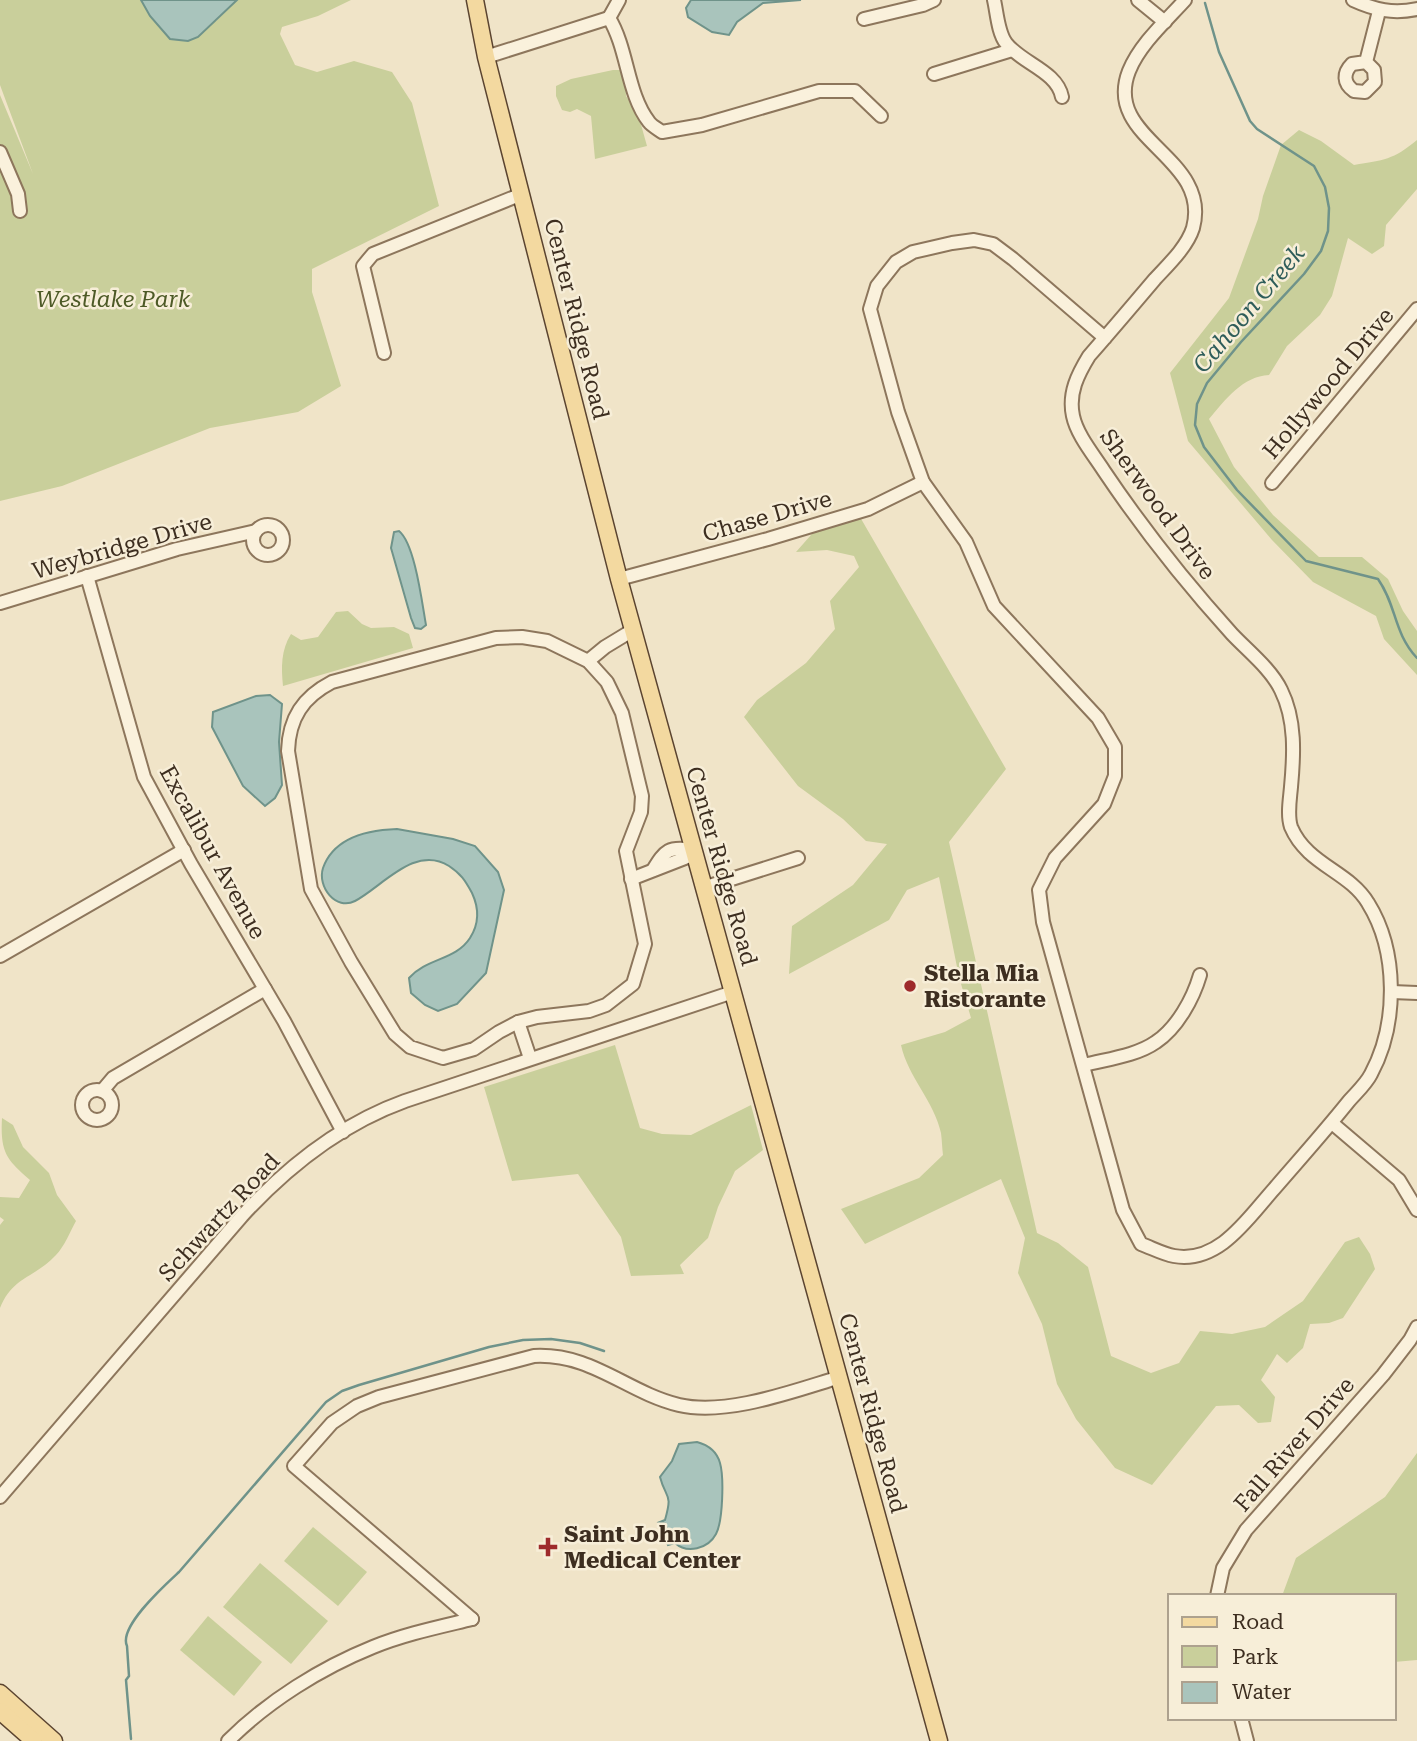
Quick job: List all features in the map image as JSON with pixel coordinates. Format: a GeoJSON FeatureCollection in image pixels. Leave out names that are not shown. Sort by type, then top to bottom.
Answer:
{"type":"FeatureCollection","features":[{"type":"Feature","properties":{"kind":"main road","name":"Center Ridge Road"},"geometry":{"type":"LineString","coordinates":[[475,0],[486,57],[619,579],[939,1741]]}},
{"type":"Feature","properties":{"kind":"main road"},"geometry":{"type":"LineString","coordinates":[[0,1693],[54,1741]]}},
{"type":"Feature","properties":{"kind":"main road"},"geometry":{"type":"LineString","coordinates":[[0,1711],[34,1741]]}},
{"type":"Feature","properties":{"kind":"street"},"geometry":{"type":"LineString","coordinates":[[486,57],[610,18],[619,0]]}},
{"type":"Feature","properties":{"kind":"street"},"geometry":{"type":"LineString","coordinates":[[864,19],[934,0]]}},
{"type":"Feature","properties":{"kind":"street"},"geometry":{"type":"LineString","coordinates":[[994,0],[1003,40],[1053,81],[1062,97]]}},
{"type":"Feature","properties":{"kind":"street"},"geometry":{"type":"LineString","coordinates":[[1138,0],[1165,22]]}},
{"type":"Feature","properties":{"kind":"street","name":"Sherwood Drive"},"geometry":{"type":"LineString","coordinates":[[1104,338],[1013,259],[993,244],[974,240],[913,253],[896,262],[877,286],[870,309],[898,412],[923,482],[966,542],[994,606],[1098,718],[1115,747],[1115,776],[1104,804],[1055,858],[1039,890],[1043,922],[1124,1210],[1141,1244],[1175,1256],[1199,1255],[1228,1241],[1371,1075],[1385,1035],[1392,992],[1391,966],[1382,934],[1368,903],[1359,892],[1309,854],[1289,823],[1294,753],[1290,720],[1281,689],[1152,540],[1079,430],[1073,416],[1072,391],[1078,373],[1104,338],[1180,250],[1192,229],[1194,202],[1190,187],[1170,159],[1138,130],[1132,121],[1125,82],[1137,56],[1185,0]]}},
{"type":"Feature","properties":{"kind":"street"},"geometry":{"type":"LineString","coordinates":[[1353,0],[1379,11],[1404,12],[1417,9]]}},
{"type":"Feature","properties":{"kind":"street"},"geometry":{"type":"LineString","coordinates":[[1366,62],[1379,11]]}},
{"type":"Feature","properties":{"kind":"street"},"geometry":{"type":"LineString","coordinates":[[610,18],[618,33],[637,98],[649,122],[662,132],[702,125],[819,91],[855,91],[881,116]]}},
{"type":"Feature","properties":{"kind":"street"},"geometry":{"type":"LineString","coordinates":[[933,74],[1012,50]]}},
{"type":"Feature","properties":{"kind":"street"},"geometry":{"type":"LineString","coordinates":[[0,152],[18,194],[20,211]]}},
{"type":"Feature","properties":{"kind":"street"},"geometry":{"type":"LineString","coordinates":[[384,353],[363,267],[373,254],[522,194]]}},
{"type":"Feature","properties":{"kind":"street","name":"Hollywood Drive"},"geometry":{"type":"LineString","coordinates":[[1272,483],[1417,309]]}},
{"type":"Feature","properties":{"kind":"street","name":"Chase Drive"},"geometry":{"type":"LineString","coordinates":[[619,579],[868,509],[923,482]]}},
{"type":"Feature","properties":{"kind":"street","name":"Weybridge Drive"},"geometry":{"type":"LineString","coordinates":[[0,603],[177,549],[256,531]]}},
{"type":"Feature","properties":{"kind":"street","name":"Excalibur Avenue"},"geometry":{"type":"LineString","coordinates":[[87,576],[144,777],[343,1132]]}},
{"type":"Feature","properties":{"kind":"street"},"geometry":{"type":"LineString","coordinates":[[588,662],[605,647],[633,631]]}},
{"type":"Feature","properties":{"kind":"street"},"geometry":{"type":"LineString","coordinates":[[522,637],[547,641],[588,662],[607,682],[622,713],[642,796],[641,812],[626,851],[645,944],[633,984],[606,1005],[589,1011],[518,1022],[474,1049],[443,1058],[410,1047],[395,1034],[311,889],[288,751],[289,730],[300,709],[315,691],[332,682],[495,638],[522,637]]}},
{"type":"Feature","properties":{"kind":"street"},"geometry":{"type":"LineString","coordinates":[[0,956],[184,850]]}},
{"type":"Feature","properties":{"kind":"street"},"geometry":{"type":"LineString","coordinates":[[631,879],[685,858],[693,850]]}},
{"type":"Feature","properties":{"kind":"street"},"geometry":{"type":"LineString","coordinates":[[703,888],[798,858]]}},
{"type":"Feature","properties":{"kind":"street"},"geometry":{"type":"LineString","coordinates":[[1084,1065],[1136,1052],[1157,1042],[1193,999],[1200,975]]}},
{"type":"Feature","properties":{"kind":"street"},"geometry":{"type":"LineString","coordinates":[[102,1091],[113,1078],[265,989]]}},
{"type":"Feature","properties":{"kind":"street","name":"Schwartz Road"},"geometry":{"type":"LineString","coordinates":[[0,1497],[250,1207],[296,1165],[343,1132],[385,1108],[733,992]]}},
{"type":"Feature","properties":{"kind":"street"},"geometry":{"type":"LineString","coordinates":[[1392,992],[1417,993]]}},
{"type":"Feature","properties":{"kind":"street"},"geometry":{"type":"LineString","coordinates":[[518,1022],[530,1058]]}},
{"type":"Feature","properties":{"kind":"street"},"geometry":{"type":"LineString","coordinates":[[1332,1123],[1399,1180],[1417,1210]]}},
{"type":"Feature","properties":{"kind":"street","name":"Fall River Drive"},"geometry":{"type":"LineString","coordinates":[[1217,1594],[1223,1568],[1246,1530],[1382,1375],[1417,1327]]}},
{"type":"Feature","properties":{"kind":"street"},"geometry":{"type":"LineString","coordinates":[[228,1741],[274,1703],[336,1665],[393,1640],[472,1619],[293,1466],[332,1423],[348,1410],[379,1397],[534,1356],[577,1360],[654,1396],[680,1405],[700,1408],[730,1406],[840,1377]]}},
{"type":"Feature","properties":{"kind":"street"},"geometry":{"type":"LineString","coordinates":[[1242,1720],[1247,1741]]}},
{"type":"Feature","properties":{"kind":"green space","name":"Westlake Park"},"geometry":{"type":"Polygon","coordinates":[[[0,0],[141,0],[216,21],[237,0],[351,0],[318,16],[282,27],[280,34],[295,65],[317,72],[354,61],[392,72],[412,103],[439,206],[312,269],[312,292],[341,386],[298,412],[210,428],[62,486],[0,501],[0,95],[33,174],[0,85],[0,0]]]}},
{"type":"Feature","properties":{"kind":"green space"},"geometry":{"type":"Polygon","coordinates":[[[625,70],[626,96],[638,114],[647,146],[595,159],[591,116],[577,109],[570,112],[562,110],[556,96],[556,86],[571,79],[625,70]]]}},
{"type":"Feature","properties":{"kind":"green space"},"geometry":{"type":"Polygon","coordinates":[[[1299,130],[1321,141],[1354,165],[1388,158],[1417,140],[1417,189],[1386,225],[1384,246],[1372,254],[1348,238],[1332,296],[1320,315],[1287,346],[1269,375],[1243,384],[1209,419],[1234,467],[1273,515],[1319,557],[1362,557],[1388,579],[1403,611],[1417,631],[1417,675],[1384,639],[1376,616],[1313,582],[1272,540],[1188,441],[1170,373],[1229,298],[1281,145],[1299,130]]]}},
{"type":"Feature","properties":{"kind":"green space"},"geometry":{"type":"Polygon","coordinates":[[[860,517],[1006,769],[949,842],[1037,1233],[1058,1243],[1088,1267],[1111,1356],[1151,1373],[1179,1363],[1200,1331],[1232,1334],[1265,1327],[1303,1301],[1345,1242],[1359,1237],[1370,1254],[1375,1269],[1343,1318],[1329,1323],[1310,1324],[1303,1348],[1287,1363],[1277,1354],[1261,1380],[1275,1397],[1271,1422],[1258,1423],[1239,1405],[1216,1406],[1152,1485],[1115,1468],[1076,1419],[1057,1384],[1042,1324],[1018,1273],[1025,1238],[1001,1179],[865,1244],[841,1209],[919,1178],[943,1155],[938,1121],[909,1068],[901,1045],[945,1032],[971,1018],[959,977],[939,877],[907,890],[889,920],[789,974],[792,926],[853,885],[887,844],[866,841],[843,819],[798,786],[744,717],[757,700],[806,663],[835,629],[830,601],[859,567],[854,556],[827,550],[796,552],[818,527],[860,517]]]}},
{"type":"Feature","properties":{"kind":"green space"},"geometry":{"type":"Polygon","coordinates":[[[348,611],[362,624],[371,628],[394,627],[409,634],[413,648],[283,686],[282,659],[291,634],[301,640],[318,637],[336,612],[348,611]]]}},
{"type":"Feature","properties":{"kind":"green space"},"geometry":{"type":"Polygon","coordinates":[[[615,1045],[640,1128],[662,1134],[691,1135],[751,1105],[763,1150],[735,1171],[718,1207],[708,1238],[680,1265],[684,1274],[631,1276],[621,1237],[578,1174],[512,1181],[484,1087],[615,1045]]]}},
{"type":"Feature","properties":{"kind":"green space"},"geometry":{"type":"Polygon","coordinates":[[[2,1118],[13,1125],[23,1147],[49,1173],[57,1195],[76,1221],[59,1252],[11,1289],[0,1308],[0,1225],[4,1220],[0,1217],[0,1197],[19,1198],[30,1180],[7,1155],[2,1140],[2,1118]]]}},
{"type":"Feature","properties":{"kind":"green space"},"geometry":{"type":"Polygon","coordinates":[[[1417,1453],[1417,1660],[1396,1662],[1396,1594],[1283,1594],[1296,1558],[1385,1497],[1417,1453]]]}},
{"type":"Feature","properties":{"kind":"green space"},"geometry":{"type":"Polygon","coordinates":[[[313,1527],[367,1572],[338,1606],[284,1561],[313,1527]]]}},
{"type":"Feature","properties":{"kind":"green space"},"geometry":{"type":"Polygon","coordinates":[[[260,1563],[328,1621],[291,1664],[223,1607],[260,1563]]]}},
{"type":"Feature","properties":{"kind":"green space"},"geometry":{"type":"Polygon","coordinates":[[[208,1616],[262,1662],[234,1696],[180,1650],[208,1616]]]}},
{"type":"Feature","properties":{"kind":"water"},"geometry":{"type":"Polygon","coordinates":[[[141,0],[237,0],[198,37],[188,41],[170,39],[150,16],[141,0]]]}},
{"type":"Feature","properties":{"kind":"water"},"geometry":{"type":"Polygon","coordinates":[[[691,0],[801,0],[763,3],[737,22],[729,35],[712,32],[688,17],[686,8],[691,0]]]}},
{"type":"Feature","properties":{"kind":"water"},"geometry":{"type":"Polygon","coordinates":[[[399,531],[405,538],[417,575],[426,625],[421,629],[415,628],[411,618],[391,548],[394,532],[399,531]]]}},
{"type":"Feature","properties":{"kind":"water"},"geometry":{"type":"Polygon","coordinates":[[[270,695],[282,704],[279,742],[282,785],[275,798],[265,806],[243,786],[212,727],[213,712],[256,696],[270,695]]]}},
{"type":"Feature","properties":{"kind":"water"},"geometry":{"type":"Polygon","coordinates":[[[397,829],[453,839],[475,846],[498,872],[504,890],[486,973],[457,1004],[438,1011],[425,1005],[411,993],[409,978],[424,966],[457,951],[473,933],[477,916],[476,904],[460,875],[449,866],[424,860],[399,870],[365,895],[348,903],[335,900],[323,883],[323,868],[328,857],[343,842],[374,831],[397,829]]]}},
{"type":"Feature","properties":{"kind":"water"},"geometry":{"type":"Polygon","coordinates":[[[697,1442],[712,1450],[719,1459],[722,1499],[716,1534],[703,1546],[691,1549],[675,1543],[668,1545],[666,1541],[670,1537],[665,1523],[660,1522],[665,1520],[669,1500],[660,1477],[672,1461],[679,1444],[697,1442]]]}},
{"type":"Feature","properties":{"kind":"waterway","name":"Cahoon Creek"},"geometry":{"type":"LineString","coordinates":[[1205,3],[1219,52],[1250,121],[1257,129],[1314,166],[1325,187],[1329,208],[1328,231],[1321,251],[1304,274],[1207,383],[1197,404],[1195,425],[1204,447],[1237,490],[1306,561],[1378,579],[1389,599],[1403,638],[1417,658]]}},
{"type":"Feature","properties":{"kind":"waterway"},"geometry":{"type":"LineString","coordinates":[[131,1739],[126,1680],[129,1676],[126,1638],[129,1628],[144,1607],[179,1572],[326,1402],[342,1391],[359,1385],[489,1347],[523,1340],[551,1339],[580,1343],[604,1351]]}},
{"type":"Feature","properties":{"kind":"place","name":"Stella Mia Ristorante"},"geometry":{"type":"Point","coordinates":[910,986]}},
{"type":"Feature","properties":{"kind":"place","name":"Saint John Medical Center"},"geometry":{"type":"Point","coordinates":[548,1547]}}]}
